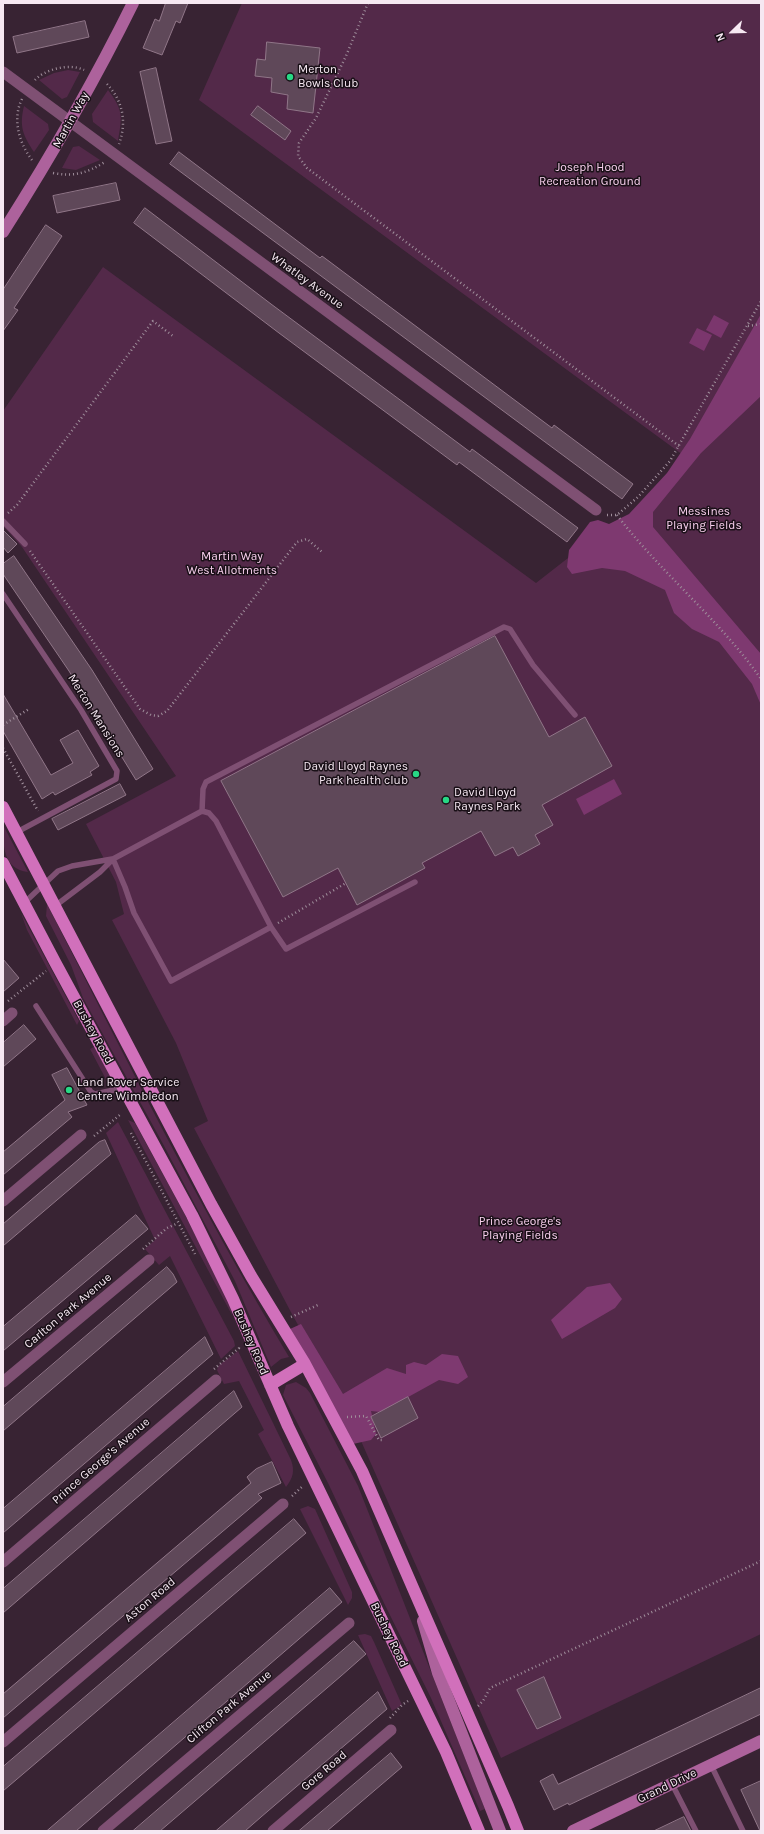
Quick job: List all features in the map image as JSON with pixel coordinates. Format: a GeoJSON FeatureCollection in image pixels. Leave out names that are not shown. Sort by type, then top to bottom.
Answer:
{"type":"FeatureCollection","features":[{"type":"Feature","properties":{"kind":"main road","name":"Martin Way"},"geometry":{"type":"LineString","coordinates":[[3,232],[70,122],[111,47],[132,3]]}},
{"type":"Feature","properties":{"kind":"main road","name":"Bushey Road"},"geometry":{"type":"LineString","coordinates":[[3,807],[211,1204],[251,1276],[305,1364],[362,1471],[518,1831]]}},
{"type":"Feature","properties":{"kind":"main road","name":"Bushey Road"},"geometry":{"type":"LineString","coordinates":[[3,863],[206,1243],[233,1299],[270,1385],[314,1479],[446,1752],[479,1831]]}},
{"type":"Feature","properties":{"kind":"main road"},"geometry":{"type":"LineString","coordinates":[[270,1385],[305,1364]]}},
{"type":"Feature","properties":{"kind":"main road","name":"Bushey Road"},"geometry":{"type":"LineString","coordinates":[[413,1588],[438,1673],[500,1831]]}},
{"type":"Feature","properties":{"kind":"main road","name":"Grand Drive"},"geometry":{"type":"LineString","coordinates":[[573,1831],[761,1741]]}},
{"type":"Feature","properties":{"kind":"street","name":"Whatley Avenue"},"geometry":{"type":"LineString","coordinates":[[3,72],[596,510]]}},
{"type":"Feature","properties":{"kind":"street"},"geometry":{"type":"LineString","coordinates":[[3,1021],[12,1013]]}},
{"type":"Feature","properties":{"kind":"street"},"geometry":{"type":"LineString","coordinates":[[3,1201],[81,1135]]}},
{"type":"Feature","properties":{"kind":"street","name":"Carlton Park Avenue"},"geometry":{"type":"LineString","coordinates":[[3,1382],[149,1260]]}},
{"type":"Feature","properties":{"kind":"street","name":"Prince George's Avenue"},"geometry":{"type":"LineString","coordinates":[[3,1562],[216,1380]]}},
{"type":"Feature","properties":{"kind":"street","name":"Aston Road"},"geometry":{"type":"LineString","coordinates":[[3,1742],[282,1504]]}},
{"type":"Feature","properties":{"kind":"street","name":"Clifton Park Avenue"},"geometry":{"type":"LineString","coordinates":[[103,1831],[348,1623]]}},
{"type":"Feature","properties":{"kind":"street","name":"Gore Road"},"geometry":{"type":"LineString","coordinates":[[273,1831],[391,1730]]}},
{"type":"Feature","properties":{"kind":"lane"},"geometry":{"type":"LineString","coordinates":[[3,521],[25,544]]}},
{"type":"Feature","properties":{"kind":"lane","name":"Merton Mansions"},"geometry":{"type":"LineString","coordinates":[[3,594],[81,710],[117,771],[116,779],[17,832]]}},
{"type":"Feature","properties":{"kind":"lane"},"geometry":{"type":"LineString","coordinates":[[202,811],[203,789],[206,782],[504,627],[510,629],[533,665],[575,714]]}},
{"type":"Feature","properties":{"kind":"lane"},"geometry":{"type":"LineString","coordinates":[[55,906],[100,872],[113,859],[202,811],[209,813],[226,837],[271,927],[286,949],[415,882]]}},
{"type":"Feature","properties":{"kind":"lane"},"geometry":{"type":"LineString","coordinates":[[24,903],[58,871],[72,866],[113,859]]}},
{"type":"Feature","properties":{"kind":"lane"},"geometry":{"type":"LineString","coordinates":[[113,859],[134,912],[171,981],[271,927]]}},
{"type":"Feature","properties":{"kind":"lane"},"geometry":{"type":"LineString","coordinates":[[36,1006],[91,1092],[94,1094],[124,1088]]}},
{"type":"Feature","properties":{"kind":"lane"},"geometry":{"type":"LineString","coordinates":[[711,1765],[743,1831]]}},
{"type":"Feature","properties":{"kind":"lane"},"geometry":{"type":"LineString","coordinates":[[672,1783],[696,1831]]}},
{"type":"Feature","properties":{"kind":"path"},"geometry":{"type":"LineString","coordinates":[[368,3],[346,56],[316,118],[299,143],[298,156],[307,168],[679,446]]}},
{"type":"Feature","properties":{"kind":"path"},"geometry":{"type":"LineString","coordinates":[[28,90],[37,78],[52,70],[67,67],[84,70]]}},
{"type":"Feature","properties":{"kind":"path"},"geometry":{"type":"LineString","coordinates":[[106,84],[113,91],[120,103],[124,122],[119,145],[112,153]]}},
{"type":"Feature","properties":{"kind":"path"},"geometry":{"type":"LineString","coordinates":[[18,111],[17,123],[19,137],[24,148],[33,161]]}},
{"type":"Feature","properties":{"kind":"path"},"geometry":{"type":"LineString","coordinates":[[53,173],[77,175],[95,168]]}},
{"type":"Feature","properties":{"kind":"path"},"geometry":{"type":"LineString","coordinates":[[761,301],[679,446],[665,466],[638,497],[617,515],[635,538],[713,619],[761,679]]}},
{"type":"Feature","properties":{"kind":"path"},"geometry":{"type":"LineString","coordinates":[[3,518],[17,505],[154,322],[173,336]]}},
{"type":"Feature","properties":{"kind":"path"},"geometry":{"type":"LineString","coordinates":[[748,326],[761,324]]}},
{"type":"Feature","properties":{"kind":"path"},"geometry":{"type":"LineString","coordinates":[[25,544],[140,709],[151,715],[158,716],[167,711],[297,542],[307,539],[322,552]]}},
{"type":"Feature","properties":{"kind":"path"},"geometry":{"type":"LineString","coordinates":[[3,725],[30,709]]}},
{"type":"Feature","properties":{"kind":"path"},"geometry":{"type":"LineString","coordinates":[[3,748],[42,819]]}},
{"type":"Feature","properties":{"kind":"path"},"geometry":{"type":"LineString","coordinates":[[271,927],[346,883]]}},
{"type":"Feature","properties":{"kind":"path"},"geometry":{"type":"LineString","coordinates":[[12,1013],[5,1007],[5,1004],[47,970]]}},
{"type":"Feature","properties":{"kind":"path"},"geometry":{"type":"LineString","coordinates":[[81,1135],[88,1140],[121,1114]]}},
{"type":"Feature","properties":{"kind":"path"},"geometry":{"type":"LineString","coordinates":[[149,1260],[140,1251],[158,1235],[176,1224]]}},
{"type":"Feature","properties":{"kind":"path"},"geometry":{"type":"LineString","coordinates":[[280,1323],[318,1305]]}},
{"type":"Feature","properties":{"kind":"path"},"geometry":{"type":"LineString","coordinates":[[216,1380],[213,1373],[214,1367],[239,1348],[236,1343]]}},
{"type":"Feature","properties":{"kind":"path"},"geometry":{"type":"LineString","coordinates":[[344,1417],[366,1416],[379,1440],[384,1440]]}},
{"type":"Feature","properties":{"kind":"path"},"geometry":{"type":"LineString","coordinates":[[282,1504],[314,1479]]}},
{"type":"Feature","properties":{"kind":"path"},"geometry":{"type":"LineString","coordinates":[[475,1707],[483,1701],[490,1688],[761,1561]]}},
{"type":"Feature","properties":{"kind":"path"},"geometry":{"type":"LineString","coordinates":[[391,1730],[386,1723],[402,1705],[418,1693]]}},
{"type":"Feature","properties":{"kind":"green space","name":"Joseph Hood Recreation Ground"},"geometry":{"type":"Polygon","coordinates":[[[242,3],[761,3],[761,668],[628,519],[683,455],[199,100],[242,3]]]}},
{"type":"Feature","properties":{"kind":"green space"},"geometry":{"type":"Polygon","coordinates":[[[68,70],[80,72],[67,97],[62,99],[39,80],[54,73],[68,70]]]}},
{"type":"Feature","properties":{"kind":"green space"},"geometry":{"type":"Polygon","coordinates":[[[108,90],[117,103],[120,114],[121,120],[118,141],[93,122],[92,114],[108,90]]]}},
{"type":"Feature","properties":{"kind":"green space"},"geometry":{"type":"Polygon","coordinates":[[[24,106],[48,124],[49,130],[34,152],[27,141],[23,130],[22,120],[24,106]]]}},
{"type":"Feature","properties":{"kind":"green space"},"geometry":{"type":"Polygon","coordinates":[[[79,146],[100,160],[76,170],[62,168],[73,147],[79,146]]]}},
{"type":"Feature","properties":{"kind":"green space"},"geometry":{"type":"Polygon","coordinates":[[[103,267],[536,583],[609,526],[686,600],[761,691],[761,1634],[501,1758],[350,1416],[293,1316],[194,1128],[208,1121],[176,1043],[112,920],[124,914],[116,882],[86,824],[176,776],[22,547],[3,526],[3,411],[103,267]]]}},
{"type":"Feature","properties":{"kind":"green space"},"geometry":{"type":"Polygon","coordinates":[[[3,825],[28,872],[20,870],[9,861],[4,848],[3,825]]]}},
{"type":"Feature","properties":{"kind":"green space"},"geometry":{"type":"Polygon","coordinates":[[[47,904],[194,1189],[289,1357],[281,1359],[271,1367],[235,1281],[162,1142],[83,998],[71,965],[46,916],[47,904]]]}},
{"type":"Feature","properties":{"kind":"green space"},"geometry":{"type":"Polygon","coordinates":[[[21,913],[79,1021],[77,1025],[27,930],[21,913]]]}},
{"type":"Feature","properties":{"kind":"green space"},"geometry":{"type":"Polygon","coordinates":[[[94,1047],[115,1084],[110,1087],[90,1049],[94,1047]]]}},
{"type":"Feature","properties":{"kind":"green space"},"geometry":{"type":"Polygon","coordinates":[[[128,1120],[135,1123],[184,1213],[230,1303],[232,1315],[128,1120]]]}},
{"type":"Feature","properties":{"kind":"green space"},"geometry":{"type":"Polygon","coordinates":[[[118,1122],[234,1341],[235,1346],[221,1359],[170,1256],[159,1265],[145,1249],[155,1240],[106,1133],[118,1122]]]}},
{"type":"Feature","properties":{"kind":"green space"},"geometry":{"type":"Polygon","coordinates":[[[238,1351],[291,1460],[293,1474],[286,1487],[258,1434],[264,1430],[239,1381],[224,1384],[217,1370],[219,1365],[238,1351]]]}},
{"type":"Feature","properties":{"kind":"green space"},"geometry":{"type":"Polygon","coordinates":[[[296,1382],[306,1388],[310,1393],[358,1486],[485,1809],[480,1811],[431,1698],[384,1603],[329,1485],[283,1395],[286,1385],[296,1382]]]}},
{"type":"Feature","properties":{"kind":"green space"},"geometry":{"type":"Polygon","coordinates":[[[308,1506],[315,1509],[352,1592],[352,1598],[348,1605],[300,1509],[308,1506]]]}},
{"type":"Feature","properties":{"kind":"green space"},"geometry":{"type":"Polygon","coordinates":[[[365,1634],[371,1636],[402,1705],[392,1711],[358,1635],[365,1634]]]}},
{"type":"Feature","properties":{"kind":"shaded area"},"geometry":{"type":"Polygon","coordinates":[[[761,314],[761,396],[701,453],[653,512],[653,527],[761,654],[761,705],[752,684],[719,642],[692,629],[674,613],[665,590],[625,571],[602,568],[572,574],[567,567],[569,550],[590,522],[598,520],[609,524],[629,514],[667,473],[690,439],[761,314]]]}},
{"type":"Feature","properties":{"kind":"shaded area"},"geometry":{"type":"Polygon","coordinates":[[[714,315],[729,323],[721,338],[706,330],[714,315]]]}},
{"type":"Feature","properties":{"kind":"shaded area"},"geometry":{"type":"Polygon","coordinates":[[[697,328],[712,335],[704,351],[689,343],[697,328]]]}},
{"type":"Feature","properties":{"kind":"shaded area"},"geometry":{"type":"Polygon","coordinates":[[[614,779],[622,794],[584,815],[576,799],[614,779]]]}},
{"type":"Feature","properties":{"kind":"shaded area"},"geometry":{"type":"Polygon","coordinates":[[[610,1283],[622,1299],[615,1308],[562,1339],[551,1320],[587,1287],[610,1283]]]}},
{"type":"Feature","properties":{"kind":"shaded area"},"geometry":{"type":"Polygon","coordinates":[[[301,1324],[343,1394],[387,1368],[406,1374],[406,1365],[414,1362],[426,1365],[442,1354],[458,1356],[468,1377],[458,1384],[439,1380],[381,1412],[371,1411],[376,1434],[371,1440],[353,1444],[290,1329],[301,1324]]]}},
{"type":"Feature","properties":{"kind":"building"},"geometry":{"type":"Polygon","coordinates":[[[166,3],[188,3],[180,23],[176,21],[162,55],[143,48],[155,19],[159,21],[166,3]]]}},
{"type":"Feature","properties":{"kind":"building"},"geometry":{"type":"Polygon","coordinates":[[[85,21],[89,37],[17,53],[13,37],[85,21]]]}},
{"type":"Feature","properties":{"kind":"building","name":"Merton Bowls Club"},"geometry":{"type":"Polygon","coordinates":[[[267,42],[320,48],[313,113],[287,109],[288,95],[271,92],[272,78],[255,76],[257,59],[265,60],[267,42]]]}},
{"type":"Feature","properties":{"kind":"building"},"geometry":{"type":"Polygon","coordinates":[[[156,68],[172,141],[156,144],[140,72],[156,68]]]}},
{"type":"Feature","properties":{"kind":"building"},"geometry":{"type":"Polygon","coordinates":[[[258,106],[291,131],[285,140],[251,115],[258,106]]]}},
{"type":"Feature","properties":{"kind":"building"},"geometry":{"type":"Polygon","coordinates":[[[179,152],[320,258],[322,256],[552,428],[554,425],[633,484],[622,499],[170,164],[179,152]]]}},
{"type":"Feature","properties":{"kind":"building"},"geometry":{"type":"Polygon","coordinates":[[[116,183],[120,200],[57,213],[53,196],[116,183]]]}},
{"type":"Feature","properties":{"kind":"building"},"geometry":{"type":"Polygon","coordinates":[[[145,208],[470,452],[472,449],[578,528],[567,542],[459,462],[457,465],[134,223],[145,208]]]}},
{"type":"Feature","properties":{"kind":"building"},"geometry":{"type":"Polygon","coordinates":[[[46,225],[62,236],[14,308],[18,310],[3,331],[3,290],[46,225]]]}},
{"type":"Feature","properties":{"kind":"building"},"geometry":{"type":"Polygon","coordinates":[[[3,530],[17,544],[8,553],[3,547],[3,530]]]}},
{"type":"Feature","properties":{"kind":"building"},"geometry":{"type":"Polygon","coordinates":[[[14,556],[92,670],[153,769],[136,780],[69,671],[3,574],[3,564],[14,556]]]}},
{"type":"Feature","properties":{"kind":"building","name":"David Lloyd Raynes Park health club"},"geometry":{"type":"Polygon","coordinates":[[[495,636],[549,737],[585,717],[612,766],[542,805],[553,825],[535,835],[540,844],[518,856],[513,847],[495,856],[481,831],[422,863],[425,868],[357,905],[338,868],[283,897],[221,781],[495,636]]]}},
{"type":"Feature","properties":{"kind":"building"},"geometry":{"type":"Polygon","coordinates":[[[3,694],[51,775],[73,763],[60,740],[78,730],[99,766],[90,772],[92,775],[55,795],[53,792],[42,799],[3,731],[3,694]]]}},
{"type":"Feature","properties":{"kind":"building"},"geometry":{"type":"Polygon","coordinates":[[[120,784],[126,795],[58,830],[52,819],[120,784]]]}},
{"type":"Feature","properties":{"kind":"building"},"geometry":{"type":"Polygon","coordinates":[[[3,959],[19,978],[3,992],[3,959]]]}},
{"type":"Feature","properties":{"kind":"building"},"geometry":{"type":"Polygon","coordinates":[[[24,1025],[36,1039],[3,1067],[3,1043],[24,1025]]]}},
{"type":"Feature","properties":{"kind":"building"},"geometry":{"type":"Polygon","coordinates":[[[67,1068],[87,1105],[68,1112],[72,1117],[3,1175],[3,1152],[65,1100],[52,1075],[67,1068]]]}},
{"type":"Feature","properties":{"kind":"building"},"geometry":{"type":"Polygon","coordinates":[[[105,1140],[111,1154],[3,1246],[3,1224],[99,1142],[105,1140]]]}},
{"type":"Feature","properties":{"kind":"building"},"geometry":{"type":"Polygon","coordinates":[[[136,1215],[148,1229],[3,1351],[3,1327],[136,1215]]]}},
{"type":"Feature","properties":{"kind":"building"},"geometry":{"type":"Polygon","coordinates":[[[167,1267],[177,1282],[3,1431],[3,1407],[167,1267]]]}},
{"type":"Feature","properties":{"kind":"building"},"geometry":{"type":"Polygon","coordinates":[[[205,1337],[213,1354],[3,1533],[3,1509],[205,1337]]]}},
{"type":"Feature","properties":{"kind":"building"},"geometry":{"type":"Polygon","coordinates":[[[234,1391],[242,1407],[3,1613],[3,1589],[234,1391]]]}},
{"type":"Feature","properties":{"kind":"building"},"geometry":{"type":"Polygon","coordinates":[[[408,1397],[418,1418],[381,1438],[371,1417],[408,1397]]]}},
{"type":"Feature","properties":{"kind":"building"},"geometry":{"type":"Polygon","coordinates":[[[272,1462],[281,1483],[258,1494],[262,1498],[3,1718],[3,1694],[251,1483],[247,1477],[256,1469],[272,1462]]]}},
{"type":"Feature","properties":{"kind":"building"},"geometry":{"type":"Polygon","coordinates":[[[294,1519],[306,1533],[3,1791],[3,1767],[294,1519]]]}},
{"type":"Feature","properties":{"kind":"building"},"geometry":{"type":"Polygon","coordinates":[[[330,1588],[342,1602],[76,1831],[47,1831],[330,1588]]]}},
{"type":"Feature","properties":{"kind":"building"},"geometry":{"type":"Polygon","coordinates":[[[354,1641],[366,1654],[341,1676],[160,1831],[133,1831],[354,1641]]]}},
{"type":"Feature","properties":{"kind":"building"},"geometry":{"type":"Polygon","coordinates":[[[544,1677],[561,1718],[537,1729],[517,1690],[544,1677]]]}},
{"type":"Feature","properties":{"kind":"building"},"geometry":{"type":"Polygon","coordinates":[[[761,1688],[761,1714],[569,1805],[568,1803],[554,1810],[540,1781],[553,1774],[558,1784],[761,1688]]]}},
{"type":"Feature","properties":{"kind":"building"},"geometry":{"type":"Polygon","coordinates":[[[378,1692],[387,1709],[245,1831],[216,1831],[378,1692]]]}},
{"type":"Feature","properties":{"kind":"building"},"geometry":{"type":"Polygon","coordinates":[[[391,1753],[402,1767],[327,1831],[299,1831],[391,1753]]]}},
{"type":"Feature","properties":{"kind":"building"},"geometry":{"type":"Polygon","coordinates":[[[761,1781],[761,1831],[760,1831],[741,1790],[761,1781]]]}},
{"type":"Feature","properties":{"kind":"building"},"geometry":{"type":"Polygon","coordinates":[[[684,1817],[691,1831],[654,1831],[684,1817]]]}},
{"type":"Feature","properties":{"kind":"place","name":"Merton Bowls Club"},"geometry":{"type":"Point","coordinates":[290,77]}},
{"type":"Feature","properties":{"kind":"place","name":"David Lloyd Raynes Park health club"},"geometry":{"type":"Point","coordinates":[416,774]}},
{"type":"Feature","properties":{"kind":"place","name":"David Lloyd Raynes Park"},"geometry":{"type":"Point","coordinates":[446,800]}},
{"type":"Feature","properties":{"kind":"place","name":"Land Rover Service Centre Wimbledon"},"geometry":{"type":"Point","coordinates":[69,1090]}},
{"type":"Feature","properties":{"kind":"park label","name":"Messines Playing Fields"},"geometry":{"type":"Point","coordinates":[704,519]}},
{"type":"Feature","properties":{"kind":"park label","name":"Martin Way West Allotments"},"geometry":{"type":"Point","coordinates":[232,564]}},
{"type":"Feature","properties":{"kind":"park label","name":"Prince George's Playing Fields"},"geometry":{"type":"Point","coordinates":[520,1229]}}]}
